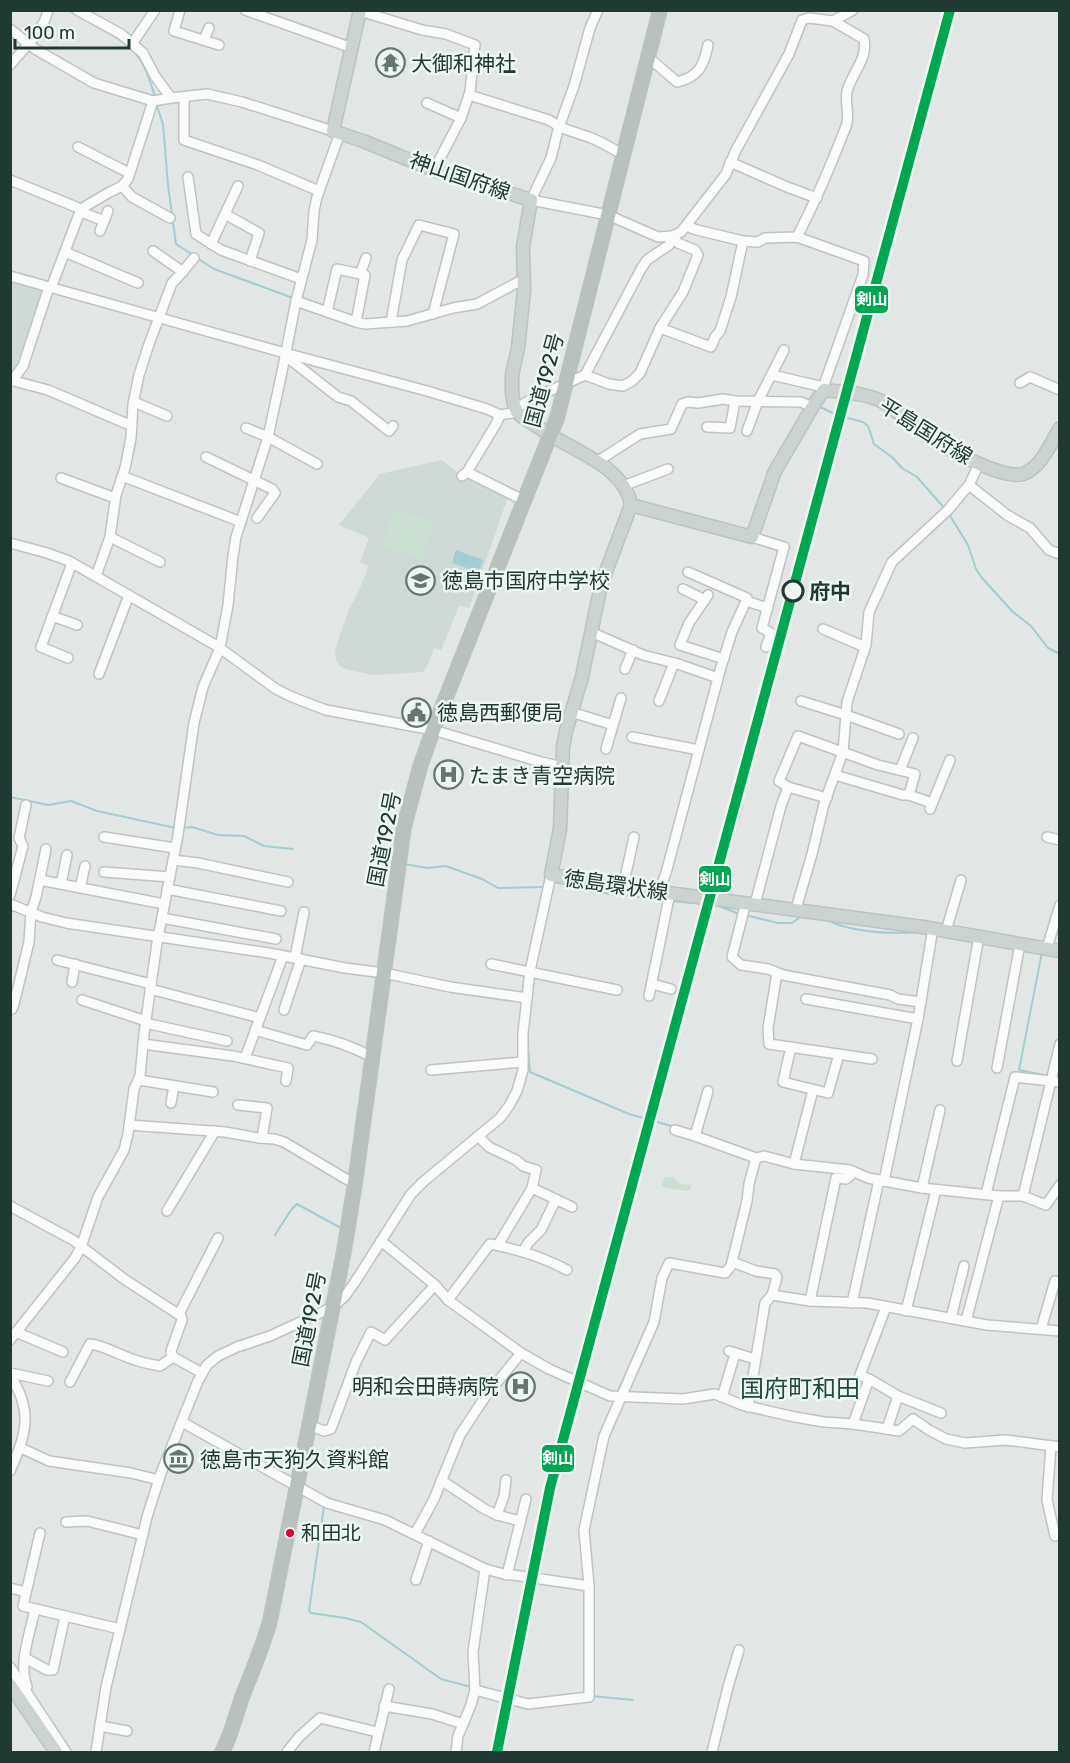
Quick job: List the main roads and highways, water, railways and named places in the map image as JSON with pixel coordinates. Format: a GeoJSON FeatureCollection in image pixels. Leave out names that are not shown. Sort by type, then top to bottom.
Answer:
{"type":"FeatureCollection","features":[{"type":"Feature","properties":{"kind":"highway","name":"国道192号"},"geometry":{"type":"LineString","coordinates":[[222,1752],[260,1655],[270,1621],[333,1307],[355,1183],[404,827],[420,767],[433,730],[557,418],[660,10]]}},
{"type":"Feature","properties":{"kind":"highway","name":"国道192号"},"geometry":{"type":"LineString","coordinates":[[212,1752],[242,1699]]}},
{"type":"Feature","properties":{"kind":"main road","name":"神山国府線"},"geometry":{"type":"LineString","coordinates":[[360,11],[336,132],[434,170],[531,200],[523,247],[524,279],[518,348],[512,375],[512,393],[516,410],[521,416],[551,435]]}},
{"type":"Feature","properties":{"kind":"main road","name":"平島国府線"},"geometry":{"type":"LineString","coordinates":[[631,506],[752,537],[775,471],[824,390],[874,398],[923,434],[979,464],[1009,473],[1023,474],[1032,469],[1043,457],[1059,428]]}},
{"type":"Feature","properties":{"kind":"main road"},"geometry":{"type":"LineString","coordinates":[[551,435],[598,461],[623,486],[631,506]]}},
{"type":"Feature","properties":{"kind":"main road","name":"徳島環状線"},"geometry":{"type":"LineString","coordinates":[[631,506],[601,585],[582,677],[563,747],[560,829],[551,875],[746,909],[796,909],[936,931],[1019,948],[1053,950]]}},
{"type":"Feature","properties":{"kind":"main road"},"geometry":{"type":"LineString","coordinates":[[14,1681],[56,1752]]}},
{"type":"Feature","properties":{"kind":"water"},"geometry":{"type":"Polygon","coordinates":[[[456,550],[483,560],[479,572],[452,563],[456,550]]]}},
{"type":"Feature","properties":{"kind":"waterway"},"geometry":{"type":"LineString","coordinates":[[68,10],[106,31],[133,51],[149,77],[155,97]]}},
{"type":"Feature","properties":{"kind":"waterway"},"geometry":{"type":"LineString","coordinates":[[156,103],[163,124],[176,244],[193,255]]}},
{"type":"Feature","properties":{"kind":"waterway"},"geometry":{"type":"LineString","coordinates":[[197,258],[214,269],[293,298]]}},
{"type":"Feature","properties":{"kind":"waterway"},"geometry":{"type":"LineString","coordinates":[[818,406],[837,415],[863,422],[868,426],[874,444],[892,457],[902,468],[917,477],[946,510]]}},
{"type":"Feature","properties":{"kind":"waterway"},"geometry":{"type":"LineString","coordinates":[[949,514],[968,545],[976,569],[982,578],[1013,612],[1031,626],[1048,648],[1060,654]]}},
{"type":"Feature","properties":{"kind":"waterway"},"geometry":{"type":"LineString","coordinates":[[10,797],[48,805],[71,801],[97,811],[176,828]]}},
{"type":"Feature","properties":{"kind":"waterway"},"geometry":{"type":"LineString","coordinates":[[181,828],[192,827],[218,835],[244,836],[264,846],[293,849]]}},
{"type":"Feature","properties":{"kind":"waterway"},"geometry":{"type":"LineString","coordinates":[[405,864],[427,868],[446,866],[482,879],[498,888],[543,887]]}},
{"type":"Feature","properties":{"kind":"waterway"},"geometry":{"type":"LineString","coordinates":[[560,882],[578,890],[666,900]]}},
{"type":"Feature","properties":{"kind":"waterway"},"geometry":{"type":"LineString","coordinates":[[672,901],[717,905],[739,914]]}},
{"type":"Feature","properties":{"kind":"waterway"},"geometry":{"type":"LineString","coordinates":[[745,915],[778,923],[792,923],[802,916]]}},
{"type":"Feature","properties":{"kind":"waterway"},"geometry":{"type":"LineString","coordinates":[[827,920],[849,928],[873,932],[922,932]]}},
{"type":"Feature","properties":{"kind":"waterway"},"geometry":{"type":"LineString","coordinates":[[1001,947],[1016,950]]}},
{"type":"Feature","properties":{"kind":"waterway"},"geometry":{"type":"LineString","coordinates":[[1042,952],[1019,1070],[1048,1076]]}},
{"type":"Feature","properties":{"kind":"waterway"},"geometry":{"type":"LineString","coordinates":[[527,1032],[530,1072],[629,1114],[675,1127]]}},
{"type":"Feature","properties":{"kind":"waterway"},"geometry":{"type":"LineString","coordinates":[[734,1145],[757,1154]]}},
{"type":"Feature","properties":{"kind":"waterway"},"geometry":{"type":"LineString","coordinates":[[275,1235],[297,1204],[341,1228]]}},
{"type":"Feature","properties":{"kind":"waterway"},"geometry":{"type":"LineString","coordinates":[[324,1506],[309,1611],[361,1622],[441,1679],[471,1687]]}},
{"type":"Feature","properties":{"kind":"waterway"},"geometry":{"type":"LineString","coordinates":[[592,1696],[633,1700]]}},
{"type":"Feature","properties":{"kind":"railway"},"geometry":{"type":"LineString","coordinates":[[736,803],[753,760],[804,570],[821,506],[832,443]]}},
{"type":"Feature","properties":{"kind":"place","name":"大御和神社"},"geometry":{"type":"Point","coordinates":[390,63]}},
{"type":"Feature","properties":{"kind":"place","name":"徳島市国府中学校"},"geometry":{"type":"Point","coordinates":[421,580]}},
{"type":"Feature","properties":{"kind":"place","name":"府中"},"geometry":{"type":"Point","coordinates":[793,591]}},
{"type":"Feature","properties":{"kind":"place","name":"徳島西郵便局"},"geometry":{"type":"Point","coordinates":[416,712]}},
{"type":"Feature","properties":{"kind":"place","name":"たまき青空病院"},"geometry":{"type":"Point","coordinates":[448,775]}},
{"type":"Feature","properties":{"kind":"place","name":"明和会田蒔病院"},"geometry":{"type":"Point","coordinates":[520,1386]}},
{"type":"Feature","properties":{"kind":"place","name":"徳島市天狗久資料館"},"geometry":{"type":"Point","coordinates":[179,1459]}},
{"type":"Feature","properties":{"kind":"place","name":"和田北"},"geometry":{"type":"Point","coordinates":[290,1533]}},
{"type":"Feature","properties":{"kind":"district","name":"国府町和田"},"geometry":{"type":"Point","coordinates":[800,1389]}}]}
